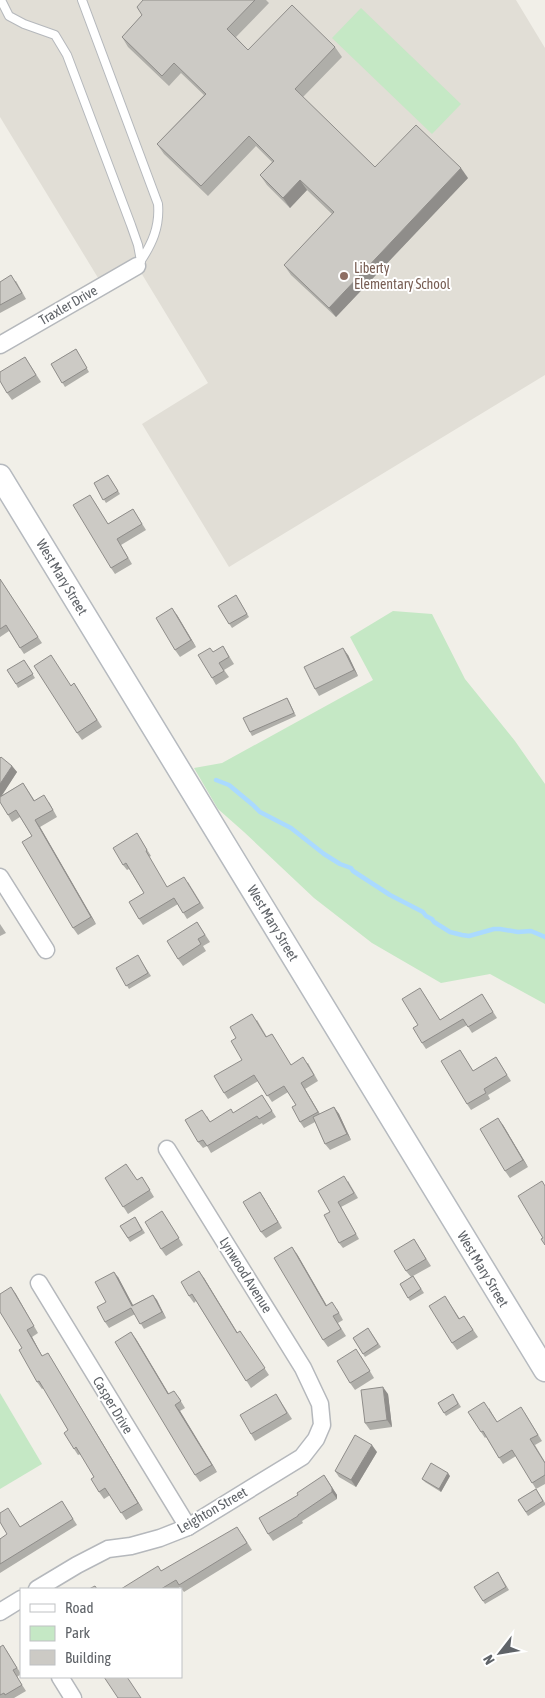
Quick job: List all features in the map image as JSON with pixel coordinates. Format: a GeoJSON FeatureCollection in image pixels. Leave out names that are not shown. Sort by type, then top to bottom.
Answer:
{"type":"FeatureCollection","features":[{"type":"Feature","properties":{"kind":"main road","name":"West Mary Street"},"geometry":{"type":"LineString","coordinates":[[0,476],[545,1370]]}},
{"type":"Feature","properties":{"kind":"street","name":"Traxler Drive"},"geometry":{"type":"LineString","coordinates":[[0,345],[139,263]]}},
{"type":"Feature","properties":{"kind":"street"},"geometry":{"type":"LineString","coordinates":[[0,877],[46,950]]}},
{"type":"Feature","properties":{"kind":"street","name":"Lynwood Avenue"},"geometry":{"type":"LineString","coordinates":[[167,1149],[281,1331],[320,1404]]}},
{"type":"Feature","properties":{"kind":"street","name":"Casper Drive"},"geometry":{"type":"LineString","coordinates":[[39,1283],[188,1527]]}},
{"type":"Feature","properties":{"kind":"street","name":"Leighton Street"},"geometry":{"type":"LineString","coordinates":[[39,1588],[108,1549],[131,1546],[160,1538],[188,1527],[302,1457],[316,1439],[322,1425],[320,1404]]}},
{"type":"Feature","properties":{"kind":"street"},"geometry":{"type":"LineString","coordinates":[[0,1612],[19,1605]]}},
{"type":"Feature","properties":{"kind":"street"},"geometry":{"type":"LineString","coordinates":[[61,1678],[73,1698]]}},
{"type":"Feature","properties":{"kind":"lane"},"geometry":{"type":"LineString","coordinates":[[1,0],[8,16],[55,35],[67,56],[138,245],[139,263]]}},
{"type":"Feature","properties":{"kind":"lane"},"geometry":{"type":"LineString","coordinates":[[82,0],[158,204],[160,217],[154,238],[139,263]]}},
{"type":"Feature","properties":{"kind":"shaded area","name":"Liberty Elementary School"},"geometry":{"type":"Polygon","coordinates":[[[0,0],[516,0],[545,48],[545,375],[229,567],[142,424],[208,383],[137,266],[103,286],[0,117],[0,0]]]}},
{"type":"Feature","properties":{"kind":"green space"},"geometry":{"type":"Polygon","coordinates":[[[361,8],[461,104],[432,134],[332,38],[361,8]]]}},
{"type":"Feature","properties":{"kind":"green space"},"geometry":{"type":"Polygon","coordinates":[[[393,611],[432,614],[465,679],[515,741],[545,784],[545,1004],[490,974],[441,983],[372,943],[314,898],[218,809],[194,768],[222,763],[373,680],[350,637],[393,611]]]}},
{"type":"Feature","properties":{"kind":"green space"},"geometry":{"type":"Polygon","coordinates":[[[0,1393],[42,1464],[0,1489],[0,1393]]]}},
{"type":"Feature","properties":{"kind":"building","name":"Liberty Elementary School"},"geometry":{"type":"Polygon","coordinates":[[[143,0],[255,0],[227,29],[248,50],[292,5],[335,47],[295,89],[375,167],[416,125],[461,168],[329,308],[284,265],[334,212],[300,180],[283,198],[260,175],[274,161],[249,136],[201,186],[157,144],[206,94],[174,63],[162,76],[122,37],[142,15],[137,7],[143,0]]]}},
{"type":"Feature","properties":{"kind":"building"},"geometry":{"type":"Polygon","coordinates":[[[11,275],[22,293],[0,305],[0,282],[11,275]]]}},
{"type":"Feature","properties":{"kind":"building"},"geometry":{"type":"Polygon","coordinates":[[[76,349],[87,368],[62,383],[51,364],[76,349]]]}},
{"type":"Feature","properties":{"kind":"building"},"geometry":{"type":"Polygon","coordinates":[[[25,357],[36,375],[7,393],[0,381],[0,372],[25,357]]]}},
{"type":"Feature","properties":{"kind":"building"},"geometry":{"type":"Polygon","coordinates":[[[108,475],[118,491],[103,500],[94,483],[108,475]]]}},
{"type":"Feature","properties":{"kind":"building"},"geometry":{"type":"Polygon","coordinates":[[[90,495],[108,524],[133,509],[142,524],[117,539],[128,558],[111,568],[73,505],[90,495]]]}},
{"type":"Feature","properties":{"kind":"building"},"geometry":{"type":"Polygon","coordinates":[[[0,579],[38,637],[20,648],[6,625],[0,629],[0,579]]]}},
{"type":"Feature","properties":{"kind":"building"},"geometry":{"type":"Polygon","coordinates":[[[236,595],[247,614],[229,624],[218,606],[236,595]]]}},
{"type":"Feature","properties":{"kind":"building"},"geometry":{"type":"Polygon","coordinates":[[[172,608],[191,640],[175,650],[156,618],[172,608]]]}},
{"type":"Feature","properties":{"kind":"building"},"geometry":{"type":"Polygon","coordinates":[[[223,646],[229,657],[219,663],[224,671],[212,678],[198,655],[210,648],[213,652],[223,646]]]}},
{"type":"Feature","properties":{"kind":"building"},"geometry":{"type":"Polygon","coordinates":[[[343,648],[354,670],[315,689],[304,667],[343,648]]]}},
{"type":"Feature","properties":{"kind":"building"},"geometry":{"type":"Polygon","coordinates":[[[51,655],[71,686],[74,683],[97,720],[77,733],[34,666],[51,655]]]}},
{"type":"Feature","properties":{"kind":"building"},"geometry":{"type":"Polygon","coordinates":[[[24,660],[33,674],[16,684],[7,670],[24,660]]]}},
{"type":"Feature","properties":{"kind":"building"},"geometry":{"type":"Polygon","coordinates":[[[287,698],[294,713],[250,732],[243,718],[287,698]]]}},
{"type":"Feature","properties":{"kind":"building"},"geometry":{"type":"Polygon","coordinates":[[[0,758],[12,766],[0,784],[0,758]]]}},
{"type":"Feature","properties":{"kind":"building"},"geometry":{"type":"Polygon","coordinates":[[[23,783],[34,801],[44,795],[53,810],[35,820],[91,917],[73,928],[22,842],[32,836],[16,810],[8,815],[0,802],[0,797],[23,783]]]}},
{"type":"Feature","properties":{"kind":"building"},"geometry":{"type":"Polygon","coordinates":[[[137,833],[167,887],[184,877],[200,903],[183,913],[174,898],[139,919],[129,902],[144,893],[126,863],[123,865],[113,848],[137,833]]]}},
{"type":"Feature","properties":{"kind":"building"},"geometry":{"type":"Polygon","coordinates":[[[197,922],[205,935],[198,939],[201,944],[178,959],[167,941],[197,922]]]}},
{"type":"Feature","properties":{"kind":"building"},"geometry":{"type":"Polygon","coordinates":[[[138,955],[148,973],[126,986],[116,968],[138,955]]]}},
{"type":"Feature","properties":{"kind":"building"},"geometry":{"type":"Polygon","coordinates":[[[420,988],[440,1020],[482,994],[493,1012],[468,1027],[463,1019],[422,1043],[413,1028],[418,1025],[402,999],[420,988]]]}},
{"type":"Feature","properties":{"kind":"building"},"geometry":{"type":"Polygon","coordinates":[[[252,1014],[266,1037],[272,1034],[291,1065],[303,1057],[314,1075],[301,1083],[318,1112],[300,1122],[292,1107],[296,1105],[284,1086],[267,1096],[254,1075],[224,1093],[214,1076],[242,1060],[231,1041],[236,1038],[230,1027],[252,1014]]]}},
{"type":"Feature","properties":{"kind":"building"},"geometry":{"type":"Polygon","coordinates":[[[460,1050],[473,1071],[496,1057],[507,1075],[484,1089],[486,1093],[467,1104],[441,1061],[460,1050]]]}},
{"type":"Feature","properties":{"kind":"building"},"geometry":{"type":"Polygon","coordinates":[[[262,1095],[272,1111],[259,1119],[257,1116],[207,1146],[203,1140],[198,1142],[185,1120],[202,1110],[210,1122],[231,1109],[233,1113],[262,1095]]]}},
{"type":"Feature","properties":{"kind":"building"},"geometry":{"type":"Polygon","coordinates":[[[334,1107],[347,1134],[325,1144],[313,1117],[334,1107]]]}},
{"type":"Feature","properties":{"kind":"building"},"geometry":{"type":"Polygon","coordinates":[[[498,1118],[523,1160],[505,1171],[480,1129],[498,1118]]]}},
{"type":"Feature","properties":{"kind":"building"},"geometry":{"type":"Polygon","coordinates":[[[126,1164],[137,1180],[142,1177],[150,1190],[123,1207],[105,1178],[126,1164]]]}},
{"type":"Feature","properties":{"kind":"building"},"geometry":{"type":"Polygon","coordinates":[[[344,1176],[354,1193],[338,1202],[356,1234],[339,1243],[324,1215],[330,1212],[318,1191],[344,1176]]]}},
{"type":"Feature","properties":{"kind":"building"},"geometry":{"type":"Polygon","coordinates":[[[542,1181],[545,1186],[545,1245],[541,1239],[543,1238],[518,1196],[542,1181]]]}},
{"type":"Feature","properties":{"kind":"building"},"geometry":{"type":"Polygon","coordinates":[[[260,1192],[278,1222],[261,1232],[243,1202],[260,1192]]]}},
{"type":"Feature","properties":{"kind":"building"},"geometry":{"type":"Polygon","coordinates":[[[162,1211],[179,1238],[161,1249],[145,1222],[162,1211]]]}},
{"type":"Feature","properties":{"kind":"building"},"geometry":{"type":"Polygon","coordinates":[[[135,1217],[142,1230],[128,1238],[120,1226],[135,1217]]]}},
{"type":"Feature","properties":{"kind":"building"},"geometry":{"type":"Polygon","coordinates":[[[414,1239],[426,1259],[406,1271],[394,1251],[414,1239]]]}},
{"type":"Feature","properties":{"kind":"building"},"geometry":{"type":"Polygon","coordinates":[[[292,1247],[326,1306],[332,1302],[339,1313],[333,1316],[341,1329],[323,1340],[274,1258],[292,1247]]]}},
{"type":"Feature","properties":{"kind":"building"},"geometry":{"type":"Polygon","coordinates":[[[199,1271],[237,1333],[240,1331],[265,1368],[246,1381],[192,1294],[189,1296],[181,1282],[199,1271]]]}},
{"type":"Feature","properties":{"kind":"building"},"geometry":{"type":"Polygon","coordinates":[[[114,1272],[132,1306],[153,1295],[162,1312],[140,1324],[131,1308],[105,1322],[97,1307],[106,1302],[95,1282],[114,1272]]]}},
{"type":"Feature","properties":{"kind":"building"},"geometry":{"type":"Polygon","coordinates":[[[413,1276],[421,1289],[408,1298],[400,1284],[413,1276]]]}},
{"type":"Feature","properties":{"kind":"building"},"geometry":{"type":"Polygon","coordinates":[[[11,1287],[34,1326],[27,1330],[42,1356],[48,1353],[138,1503],[121,1513],[105,1488],[99,1492],[91,1479],[94,1477],[76,1447],[74,1449],[64,1433],[68,1430],[39,1381],[37,1382],[19,1350],[22,1348],[0,1312],[0,1294],[11,1287]]]}},
{"type":"Feature","properties":{"kind":"building"},"geometry":{"type":"Polygon","coordinates":[[[445,1296],[459,1319],[464,1316],[473,1330],[452,1343],[429,1306],[445,1296]]]}},
{"type":"Feature","properties":{"kind":"building"},"geometry":{"type":"Polygon","coordinates":[[[368,1328],[378,1344],[363,1354],[353,1338],[368,1328]]]}},
{"type":"Feature","properties":{"kind":"building"},"geometry":{"type":"Polygon","coordinates":[[[131,1332],[168,1394],[174,1391],[181,1401],[175,1405],[212,1465],[195,1475],[115,1342],[131,1332]]]}},
{"type":"Feature","properties":{"kind":"building"},"geometry":{"type":"Polygon","coordinates":[[[356,1349],[370,1371],[350,1383],[337,1361],[356,1349]]]}},
{"type":"Feature","properties":{"kind":"building"},"geometry":{"type":"Polygon","coordinates":[[[383,1387],[387,1420],[365,1423],[361,1390],[383,1387]]]}},
{"type":"Feature","properties":{"kind":"building"},"geometry":{"type":"Polygon","coordinates":[[[276,1394],[287,1413],[251,1434],[240,1415],[276,1394]]]}},
{"type":"Feature","properties":{"kind":"building"},"geometry":{"type":"Polygon","coordinates":[[[453,1394],[458,1404],[444,1413],[438,1403],[453,1394]]]}},
{"type":"Feature","properties":{"kind":"building"},"geometry":{"type":"Polygon","coordinates":[[[484,1402],[497,1422],[521,1407],[538,1435],[530,1439],[545,1463],[545,1475],[532,1483],[512,1450],[499,1458],[483,1431],[481,1432],[468,1412],[484,1402]]]}},
{"type":"Feature","properties":{"kind":"building"},"geometry":{"type":"Polygon","coordinates":[[[355,1435],[372,1445],[351,1480],[335,1471],[355,1435]]]}},
{"type":"Feature","properties":{"kind":"building"},"geometry":{"type":"Polygon","coordinates":[[[431,1463],[448,1473],[439,1489],[422,1479],[431,1463]]]}},
{"type":"Feature","properties":{"kind":"building"},"geometry":{"type":"Polygon","coordinates":[[[324,1475],[332,1488],[332,1492],[268,1534],[259,1518],[298,1495],[297,1493],[324,1475]]]}},
{"type":"Feature","properties":{"kind":"building"},"geometry":{"type":"Polygon","coordinates":[[[536,1489],[543,1501],[526,1512],[518,1500],[536,1489]]]}},
{"type":"Feature","properties":{"kind":"building"},"geometry":{"type":"Polygon","coordinates":[[[62,1501],[73,1519],[0,1564],[0,1539],[7,1534],[0,1522],[0,1513],[8,1508],[20,1527],[62,1501]]]}},
{"type":"Feature","properties":{"kind":"building"},"geometry":{"type":"Polygon","coordinates":[[[237,1527],[247,1543],[179,1585],[176,1580],[163,1588],[123,1588],[158,1566],[161,1571],[237,1527]]]}},
{"type":"Feature","properties":{"kind":"building"},"geometry":{"type":"Polygon","coordinates":[[[498,1572],[506,1587],[483,1601],[474,1587],[498,1572]]]}},
{"type":"Feature","properties":{"kind":"building"},"geometry":{"type":"Polygon","coordinates":[[[3,1645],[17,1668],[13,1670],[22,1685],[5,1695],[4,1693],[0,1695],[0,1647],[3,1645]]]}},
{"type":"Feature","properties":{"kind":"building"},"geometry":{"type":"Polygon","coordinates":[[[105,1678],[128,1678],[141,1698],[118,1698],[105,1678]]]}},
{"type":"Feature","properties":{"kind":"waterway"},"geometry":{"type":"LineString","coordinates":[[216,780],[229,785],[260,812],[291,828],[324,854],[340,864],[351,868],[390,895],[423,912],[450,932],[469,936],[500,929],[518,932],[531,931],[545,937]]}},
{"type":"Feature","properties":{"kind":"place","name":"Liberty Elementary School"},"geometry":{"type":"Point","coordinates":[344,276]}}]}
